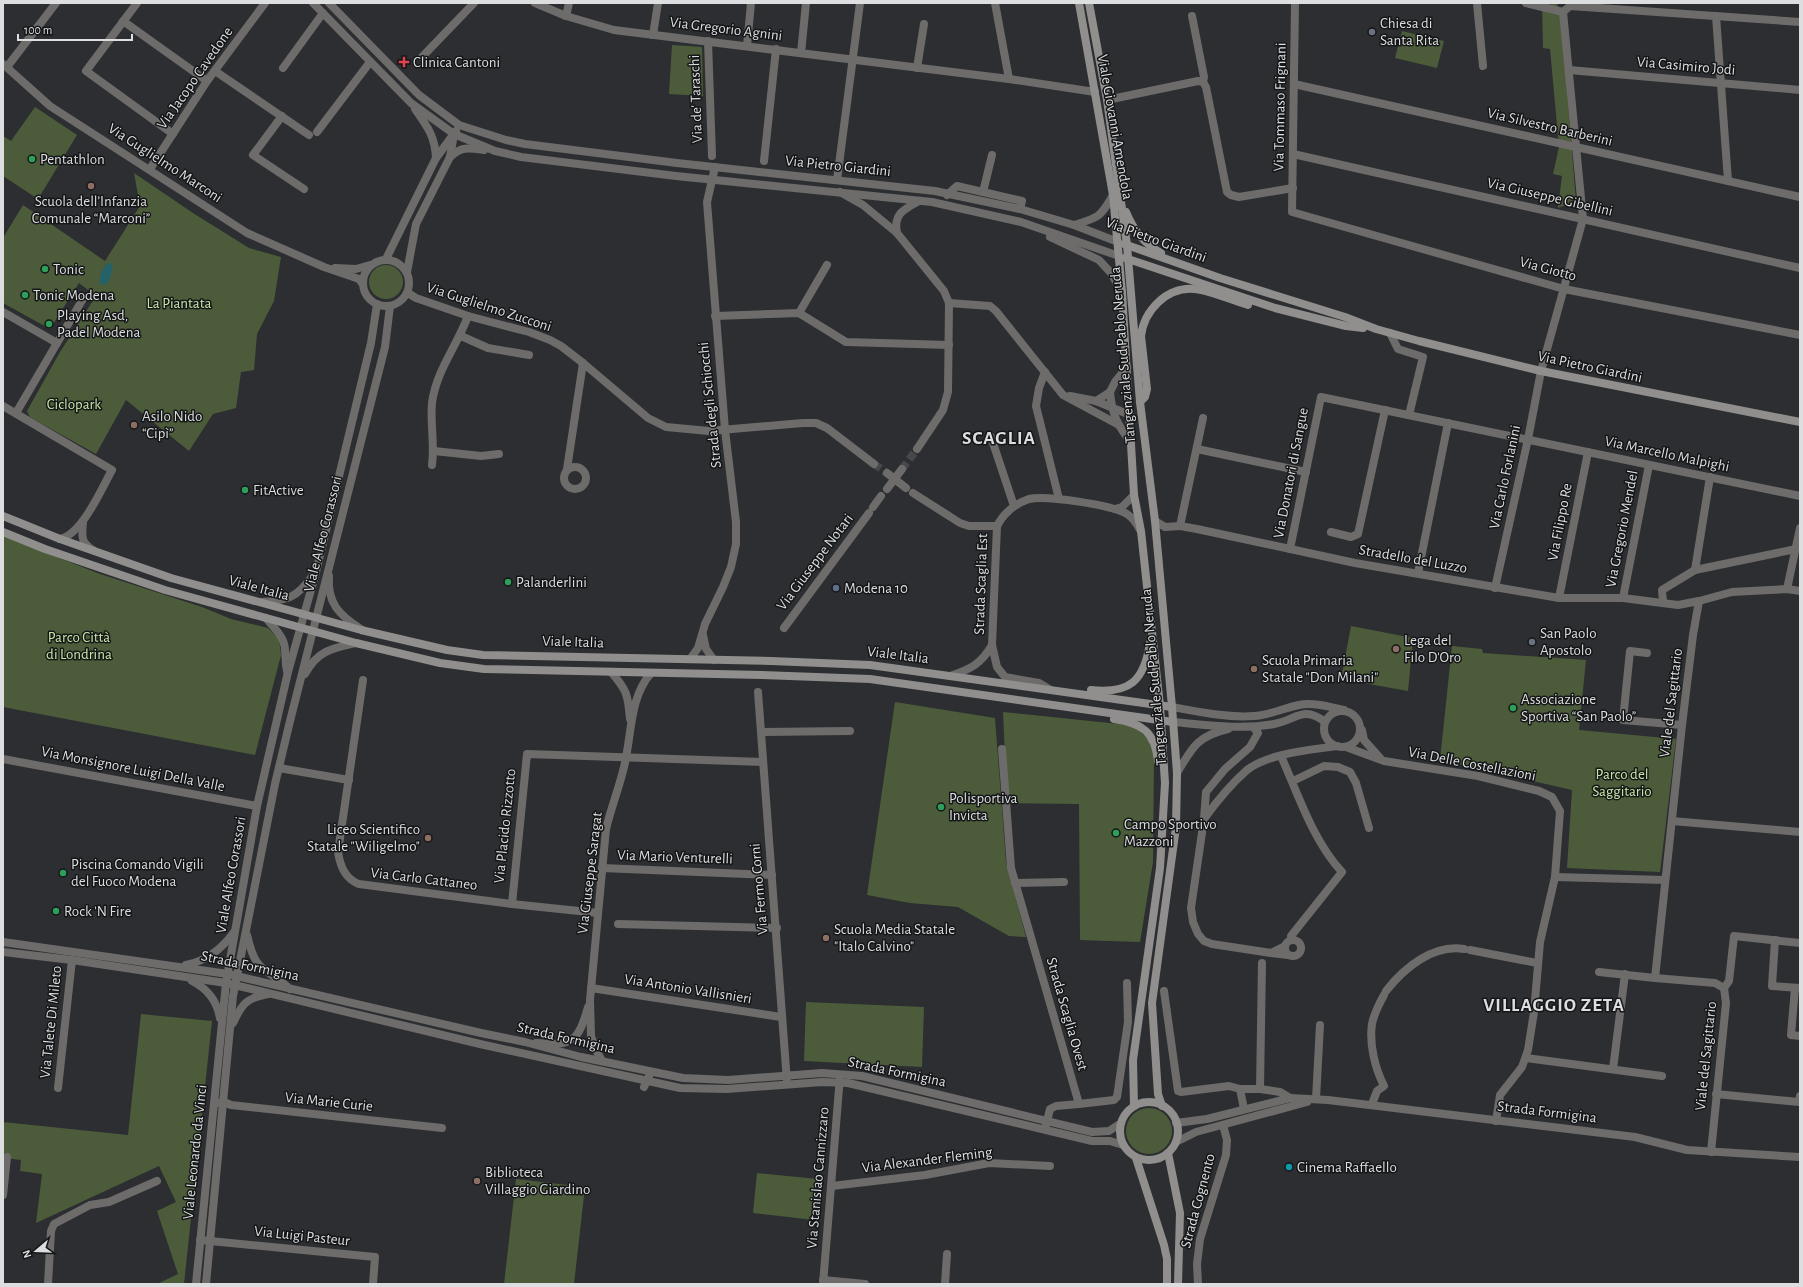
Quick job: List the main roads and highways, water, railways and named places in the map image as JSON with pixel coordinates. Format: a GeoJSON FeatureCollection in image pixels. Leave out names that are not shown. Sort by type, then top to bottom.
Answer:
{"type":"FeatureCollection","features":[{"type":"Feature","properties":{"kind":"main road","name":"Viale Giovanni Amendola"},"geometry":{"type":"LineString","coordinates":[[1078,3],[1113,195],[1119,256]]}},
{"type":"Feature","properties":{"kind":"main road","name":"Viale Giovanni Amendola"},"geometry":{"type":"LineString","coordinates":[[1088,3],[1107,100],[1127,245]]}},
{"type":"Feature","properties":{"kind":"main road"},"geometry":{"type":"LineString","coordinates":[[1122,201],[1132,226],[1154,249],[1173,259],[1198,266],[1220,278]]}},
{"type":"Feature","properties":{"kind":"main road","name":"Via Pietro Giardini"},"geometry":{"type":"LineString","coordinates":[[1118,242],[1220,278],[1390,333],[1541,371],[1800,422]]}},
{"type":"Feature","properties":{"kind":"main road","name":"Tangenziale Sud Pablo Neruda"},"geometry":{"type":"LineString","coordinates":[[1127,245],[1140,402],[1155,521],[1174,722],[1177,773],[1176,827],[1152,1003],[1158,1094],[1162,1106]]}},
{"type":"Feature","properties":{"kind":"main road","name":"Via Pietro Giardini"},"geometry":{"type":"LineString","coordinates":[[1119,256],[1275,308],[1346,326],[1376,329]]}},
{"type":"Feature","properties":{"kind":"main road","name":"Tangenziale Sud Pablo Neruda"},"geometry":{"type":"LineString","coordinates":[[1119,256],[1134,495],[1141,531],[1160,706],[1164,783],[1160,868],[1133,1060],[1134,1106]]}},
{"type":"Feature","properties":{"kind":"main road"},"geometry":{"type":"LineString","coordinates":[[1140,402],[1145,397],[1147,389],[1141,336],[1142,328],[1148,314],[1160,300],[1179,291],[1194,288],[1252,306],[1275,308]]}},
{"type":"Feature","properties":{"kind":"main road"},"geometry":{"type":"LineString","coordinates":[[1130,415],[1137,422],[1143,475],[1151,496]]}},
{"type":"Feature","properties":{"kind":"main road","name":"Viale Italia"},"geometry":{"type":"LineString","coordinates":[[3,516],[60,539],[171,578],[361,630],[448,650],[483,655],[690,659],[870,665],[1073,692],[1172,707]]}},
{"type":"Feature","properties":{"kind":"main road","name":"Viale Italia"},"geometry":{"type":"LineString","coordinates":[[3,532],[45,549],[165,590],[356,643],[440,663],[484,669],[870,679],[1047,704]]}},
{"type":"Feature","properties":{"kind":"main road"},"geometry":{"type":"LineString","coordinates":[[1073,692],[1081,689],[1115,691],[1131,684],[1143,670],[1152,630]]}},
{"type":"Feature","properties":{"kind":"main road"},"geometry":{"type":"LineString","coordinates":[[1047,704],[1174,722]]}},
{"type":"Feature","properties":{"kind":"main road"},"geometry":{"type":"LineString","coordinates":[[1047,704],[1079,714],[1137,724],[1147,732],[1154,742],[1164,783]]}},
{"type":"Feature","properties":{"kind":"main road"},"geometry":{"type":"LineString","coordinates":[[1143,1103],[1153,1103],[1162,1106],[1171,1113],[1176,1123],[1178,1132],[1176,1142],[1168,1153],[1153,1160],[1136,1158],[1123,1145],[1120,1138],[1121,1123],[1128,1111],[1134,1106],[1143,1103]]}},
{"type":"Feature","properties":{"kind":"main road"},"geometry":{"type":"LineString","coordinates":[[1168,1153],[1180,1213],[1178,1284]]}},
{"type":"Feature","properties":{"kind":"main road"},"geometry":{"type":"LineString","coordinates":[[1136,1158],[1164,1245],[1167,1259],[1166,1284]]}},
{"type":"Feature","properties":{"kind":"water"},"geometry":{"type":"Polygon","coordinates":[[[109,262],[113,267],[109,281],[104,285],[100,284],[102,272],[109,262]]]}},
{"type":"Feature","properties":{"kind":"tunnel"},"geometry":{"type":"LineString","coordinates":[[902,469],[917,449]]}},
{"type":"Feature","properties":{"kind":"tunnel"},"geometry":{"type":"LineString","coordinates":[[874,464],[887,473]]}},
{"type":"Feature","properties":{"kind":"place","name":"Chiesa di Santa Rita"},"geometry":{"type":"Point","coordinates":[1372,32]}},
{"type":"Feature","properties":{"kind":"place","name":"Clinica Cantoni"},"geometry":{"type":"Point","coordinates":[404,62]}},
{"type":"Feature","properties":{"kind":"place","name":"Pentathlon"},"geometry":{"type":"Point","coordinates":[32,159]}},
{"type":"Feature","properties":{"kind":"place","name":"Scuola dell’Infanzia Comunale “Marconi”"},"geometry":{"type":"Point","coordinates":[91,186]}},
{"type":"Feature","properties":{"kind":"place","name":"Tonic"},"geometry":{"type":"Point","coordinates":[45,269]}},
{"type":"Feature","properties":{"kind":"place","name":"Tonic Modena"},"geometry":{"type":"Point","coordinates":[25,295]}},
{"type":"Feature","properties":{"kind":"place","name":"Playing Asd, Padel Modena"},"geometry":{"type":"Point","coordinates":[49,324]}},
{"type":"Feature","properties":{"kind":"place","name":"Asilo Nido “Cipì”"},"geometry":{"type":"Point","coordinates":[134,425]}},
{"type":"Feature","properties":{"kind":"place","name":"FitActive"},"geometry":{"type":"Point","coordinates":[245,490]}},
{"type":"Feature","properties":{"kind":"place","name":"Palanderlini"},"geometry":{"type":"Point","coordinates":[508,582]}},
{"type":"Feature","properties":{"kind":"place","name":"Modena 10"},"geometry":{"type":"Point","coordinates":[836,588]}},
{"type":"Feature","properties":{"kind":"place","name":"San Paolo Apostolo"},"geometry":{"type":"Point","coordinates":[1532,642]}},
{"type":"Feature","properties":{"kind":"place","name":"Lega del Filo D'Oro"},"geometry":{"type":"Point","coordinates":[1396,649]}},
{"type":"Feature","properties":{"kind":"place","name":"Scuola Primaria Statale \"Don Milani\""},"geometry":{"type":"Point","coordinates":[1254,669]}},
{"type":"Feature","properties":{"kind":"place","name":"Associazione Sportiva “San Paolo”"},"geometry":{"type":"Point","coordinates":[1513,708]}},
{"type":"Feature","properties":{"kind":"place","name":"Polisportiva Invicta"},"geometry":{"type":"Point","coordinates":[941,807]}},
{"type":"Feature","properties":{"kind":"place","name":"Campo Sportivo Mazzoni"},"geometry":{"type":"Point","coordinates":[1116,833]}},
{"type":"Feature","properties":{"kind":"place","name":"Liceo Scientifico Statale \"Wiligelmo\""},"geometry":{"type":"Point","coordinates":[428,838]}},
{"type":"Feature","properties":{"kind":"place","name":"Piscina Comando Vigili del Fuoco Modena"},"geometry":{"type":"Point","coordinates":[63,873]}},
{"type":"Feature","properties":{"kind":"place","name":"Rock 'N Fire"},"geometry":{"type":"Point","coordinates":[56,911]}},
{"type":"Feature","properties":{"kind":"place","name":"Scuola Media Statale \"Italo Calvino\""},"geometry":{"type":"Point","coordinates":[826,938]}},
{"type":"Feature","properties":{"kind":"place","name":"Cinema Raffaello"},"geometry":{"type":"Point","coordinates":[1289,1167]}},
{"type":"Feature","properties":{"kind":"place","name":"Biblioteca Villaggio Giardino"},"geometry":{"type":"Point","coordinates":[477,1181]}},
{"type":"Feature","properties":{"kind":"district","name":"SCAGLIA"},"geometry":{"type":"Point","coordinates":[999,438]}},
{"type":"Feature","properties":{"kind":"district","name":"VILLAGGIO ZETA"},"geometry":{"type":"Point","coordinates":[1554,1005]}},
{"type":"Feature","properties":{"kind":"park label","name":"La Piantata"},"geometry":{"type":"Point","coordinates":[179,303]}},
{"type":"Feature","properties":{"kind":"park label","name":"Ciclopark"},"geometry":{"type":"Point","coordinates":[74,404]}},
{"type":"Feature","properties":{"kind":"park label","name":"Parco Città di Londrina"},"geometry":{"type":"Point","coordinates":[79,646]}},
{"type":"Feature","properties":{"kind":"park label","name":"Parco del Saggitario"},"geometry":{"type":"Point","coordinates":[1622,782]}}]}
